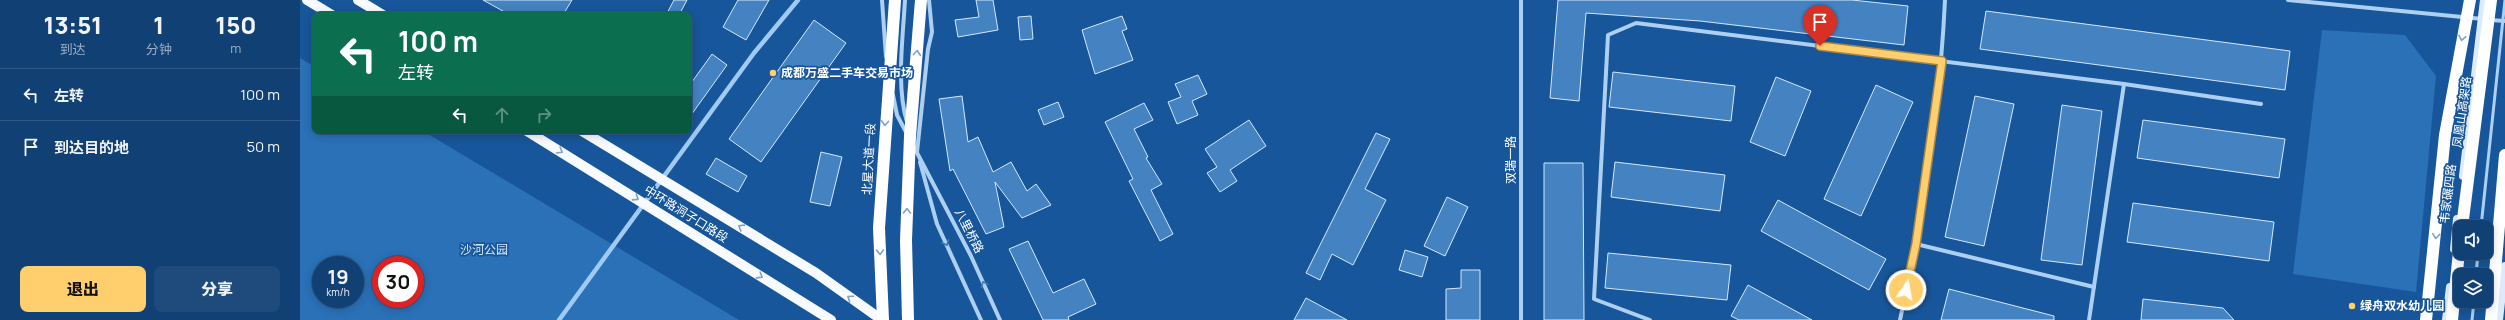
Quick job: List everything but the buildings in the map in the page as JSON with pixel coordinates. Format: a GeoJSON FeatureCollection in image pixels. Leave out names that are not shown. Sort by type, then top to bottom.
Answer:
{"type":"FeatureCollection","features":[{"type":"Feature","properties":{"kind":"highway","name":"北星大道一段"},"geometry":{"type":"LineString","coordinates":[[883,320],[879,228],[895,0]]}},
{"type":"Feature","properties":{"kind":"highway"},"geometry":{"type":"LineString","coordinates":[[908,320],[906,240],[921,0]]}},
{"type":"Feature","properties":{"kind":"highway"},"geometry":{"type":"LineString","coordinates":[[2426,320],[2445,134],[2470,0]]}},
{"type":"Feature","properties":{"kind":"highway","name":"凤凰山高架路"},"geometry":{"type":"LineString","coordinates":[[2463,220],[2491,0]]}},
{"type":"Feature","properties":{"kind":"highway"},"geometry":{"type":"LineString","coordinates":[[2490,320],[2505,155]]}},
{"type":"Feature","properties":{"kind":"highway"},"geometry":{"type":"LineString","coordinates":[[2452,320],[2458,260]]}},
{"type":"Feature","properties":{"kind":"main road"},"geometry":{"type":"LineString","coordinates":[[307,0],[327,12]]}},
{"type":"Feature","properties":{"kind":"main road"},"geometry":{"type":"LineString","coordinates":[[358,0],[378,12]]}},
{"type":"Feature","properties":{"kind":"main road","name":"韦家碾四路"},"geometry":{"type":"LineString","coordinates":[[2446,320],[2484,0]]}},
{"type":"Feature","properties":{"kind":"main road","name":"中环路洞子口路段"},"geometry":{"type":"LineString","coordinates":[[531,134],[604,177],[679,226],[831,320]]}},
{"type":"Feature","properties":{"kind":"main road","name":"中环路洞子口路段"},"geometry":{"type":"LineString","coordinates":[[587,134],[816,273],[883,320]]}},
{"type":"Feature","properties":{"kind":"main road"},"geometry":{"type":"LineString","coordinates":[[2499,320],[2505,266]]}},
{"type":"Feature","properties":{"kind":"street","name":"八里桥路"},"geometry":{"type":"LineString","coordinates":[[882,0],[885,53],[897,115],[971,256],[1000,320]]}},
{"type":"Feature","properties":{"kind":"street","name":"八里桥路"},"geometry":{"type":"LineString","coordinates":[[905,0],[902,80],[904,111],[937,224],[981,320]]}},
{"type":"Feature","properties":{"kind":"street","name":"八里桥路"},"geometry":{"type":"LineString","coordinates":[[917,153],[928,50],[932,32],[929,0]]}},
{"type":"Feature","properties":{"kind":"street","name":"双瑞一路"},"geometry":{"type":"LineString","coordinates":[[1521,0],[1521,320]]}},
{"type":"Feature","properties":{"kind":"street"},"geometry":{"type":"LineString","coordinates":[[1900,320],[1916,244],[1942,61],[1945,0]]}},
{"type":"Feature","properties":{"kind":"street"},"geometry":{"type":"LineString","coordinates":[[2288,0],[2505,21]]}},
{"type":"Feature","properties":{"kind":"street"},"geometry":{"type":"LineString","coordinates":[[1650,320],[1594,299],[1608,35],[1636,23],[2124,84],[2261,104]]}},
{"type":"Feature","properties":{"kind":"street"},"geometry":{"type":"LineString","coordinates":[[2089,320],[2124,84]]}},
{"type":"Feature","properties":{"kind":"street"},"geometry":{"type":"LineString","coordinates":[[1916,244],[2094,287]]}},
{"type":"Feature","properties":{"kind":"lane"},"geometry":{"type":"LineString","coordinates":[[2343,0],[2343,5]]}},
{"type":"Feature","properties":{"kind":"lane"},"geometry":{"type":"LineString","coordinates":[[2482,220],[2505,0]]}},
{"type":"Feature","properties":{"kind":"lane"},"geometry":{"type":"LineString","coordinates":[[2472,320],[2473,308]]}},
{"type":"Feature","properties":{"kind":"green space"},"geometry":{"type":"Polygon","coordinates":[[[2322,30],[2405,35],[2436,76],[2416,292],[2293,274],[2322,30]]]}},
{"type":"Feature","properties":{"kind":"green space","name":"沙河公园"},"geometry":{"type":"Polygon","coordinates":[[[300,58],[312,65],[312,134],[428,134],[739,320],[300,320],[300,58]]]}},
{"type":"Feature","properties":{"kind":"waterway"},"geometry":{"type":"LineString","coordinates":[[559,320],[754,53],[798,0]]}},
{"type":"Feature","properties":{"kind":"place","name":"成都万盛二手车交易市场"},"geometry":{"type":"Point","coordinates":[773,73]}},
{"type":"Feature","properties":{"kind":"place","name":"绿舟双水幼儿园"},"geometry":{"type":"Point","coordinates":[2352,306]}},
{"type":"Feature","properties":{"kind":"route"},"geometry":{"type":"LineString","coordinates":[[1820,46],[1942,61],[1916,244],[1906,290]]}}]}
